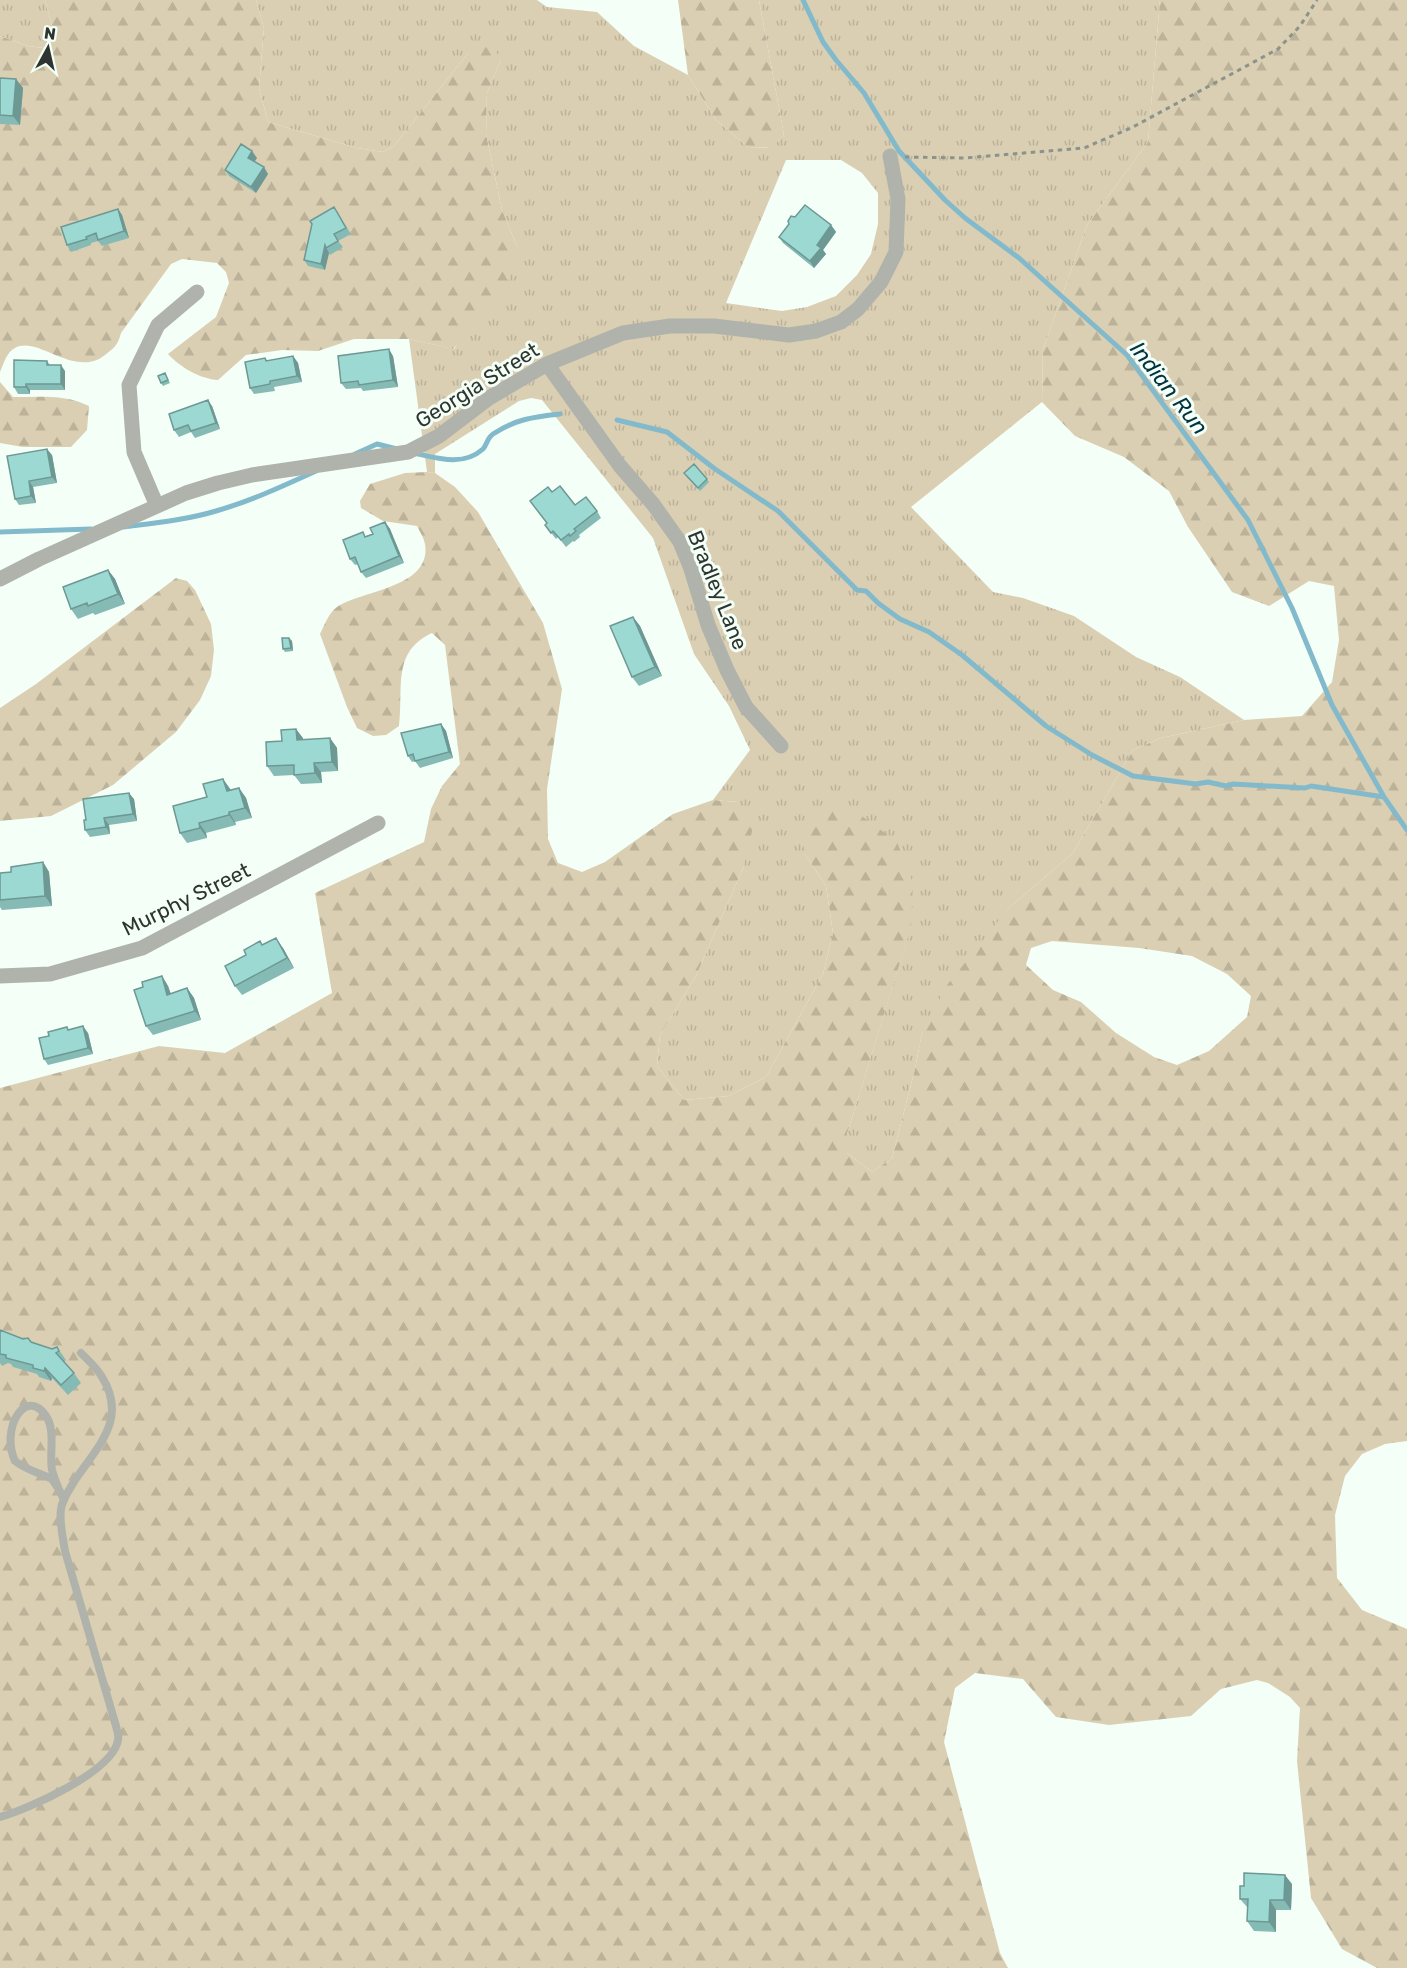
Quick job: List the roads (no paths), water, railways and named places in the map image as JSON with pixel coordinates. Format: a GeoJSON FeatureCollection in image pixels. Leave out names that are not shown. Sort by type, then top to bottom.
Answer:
{"type":"FeatureCollection","features":[{"type":"Feature","properties":{"kind":"street","name":"Georgia Street"},"geometry":{"type":"LineString","coordinates":[[0,579],[186,493],[252,475],[408,452],[439,436],[489,398],[547,364],[623,333],[670,326],[714,326],[789,335],[816,331],[841,322],[858,309],[881,282],[896,252],[898,199],[890,156]]}},
{"type":"Feature","properties":{"kind":"street"},"geometry":{"type":"LineString","coordinates":[[157,506],[135,452],[129,385],[158,326],[197,292]]}},
{"type":"Feature","properties":{"kind":"street","name":"Bradley Lane"},"geometry":{"type":"LineString","coordinates":[[547,364],[620,466],[653,504],[680,543],[691,569],[708,625],[727,670],[746,707],[781,746]]}},
{"type":"Feature","properties":{"kind":"street","name":"Murphy Street"},"geometry":{"type":"LineString","coordinates":[[0,976],[50,974],[142,948],[378,823]]}},
{"type":"Feature","properties":{"kind":"lane"},"geometry":{"type":"LineString","coordinates":[[0,1817],[48,1797],[86,1776],[102,1764],[118,1740],[116,1726],[65,1551],[61,1508],[108,1430],[113,1415],[113,1401],[102,1376],[81,1353]]}},
{"type":"Feature","properties":{"kind":"lane"},"geometry":{"type":"LineString","coordinates":[[8,1414],[30,1406],[36,1407],[47,1418],[52,1442],[52,1468],[58,1488]]}},
{"type":"Feature","properties":{"kind":"lane"},"geometry":{"type":"LineString","coordinates":[[2,1442],[7,1453],[17,1463],[52,1479],[64,1500]]}},
{"type":"Feature","properties":{"kind":"waterway","name":"Indian Run"},"geometry":{"type":"LineString","coordinates":[[803,0],[823,42],[864,93],[899,151],[965,218],[1019,258],[1127,355],[1248,520],[1292,608],[1332,705],[1384,797],[1407,830]]}},
{"type":"Feature","properties":{"kind":"waterway"},"geometry":{"type":"LineString","coordinates":[[414,453],[450,460],[467,458],[483,449],[489,437],[509,425],[560,414]]}},
{"type":"Feature","properties":{"kind":"waterway"},"geometry":{"type":"LineString","coordinates":[[617,420],[667,432],[715,469],[778,511],[857,590],[866,591],[900,619],[929,632],[962,655],[1046,726],[1092,755],[1133,776],[1196,784],[1208,782],[1226,786],[1233,784],[1305,788],[1311,786],[1384,797]]}},
{"type":"Feature","properties":{"kind":"waterway"},"geometry":{"type":"LineString","coordinates":[[355,454],[377,444],[397,449]]}},
{"type":"Feature","properties":{"kind":"waterway"},"geometry":{"type":"LineString","coordinates":[[124,527],[182,519],[216,511],[254,498],[316,471]]}},
{"type":"Feature","properties":{"kind":"waterway"},"geometry":{"type":"LineString","coordinates":[[0,532],[91,529]]}}]}
